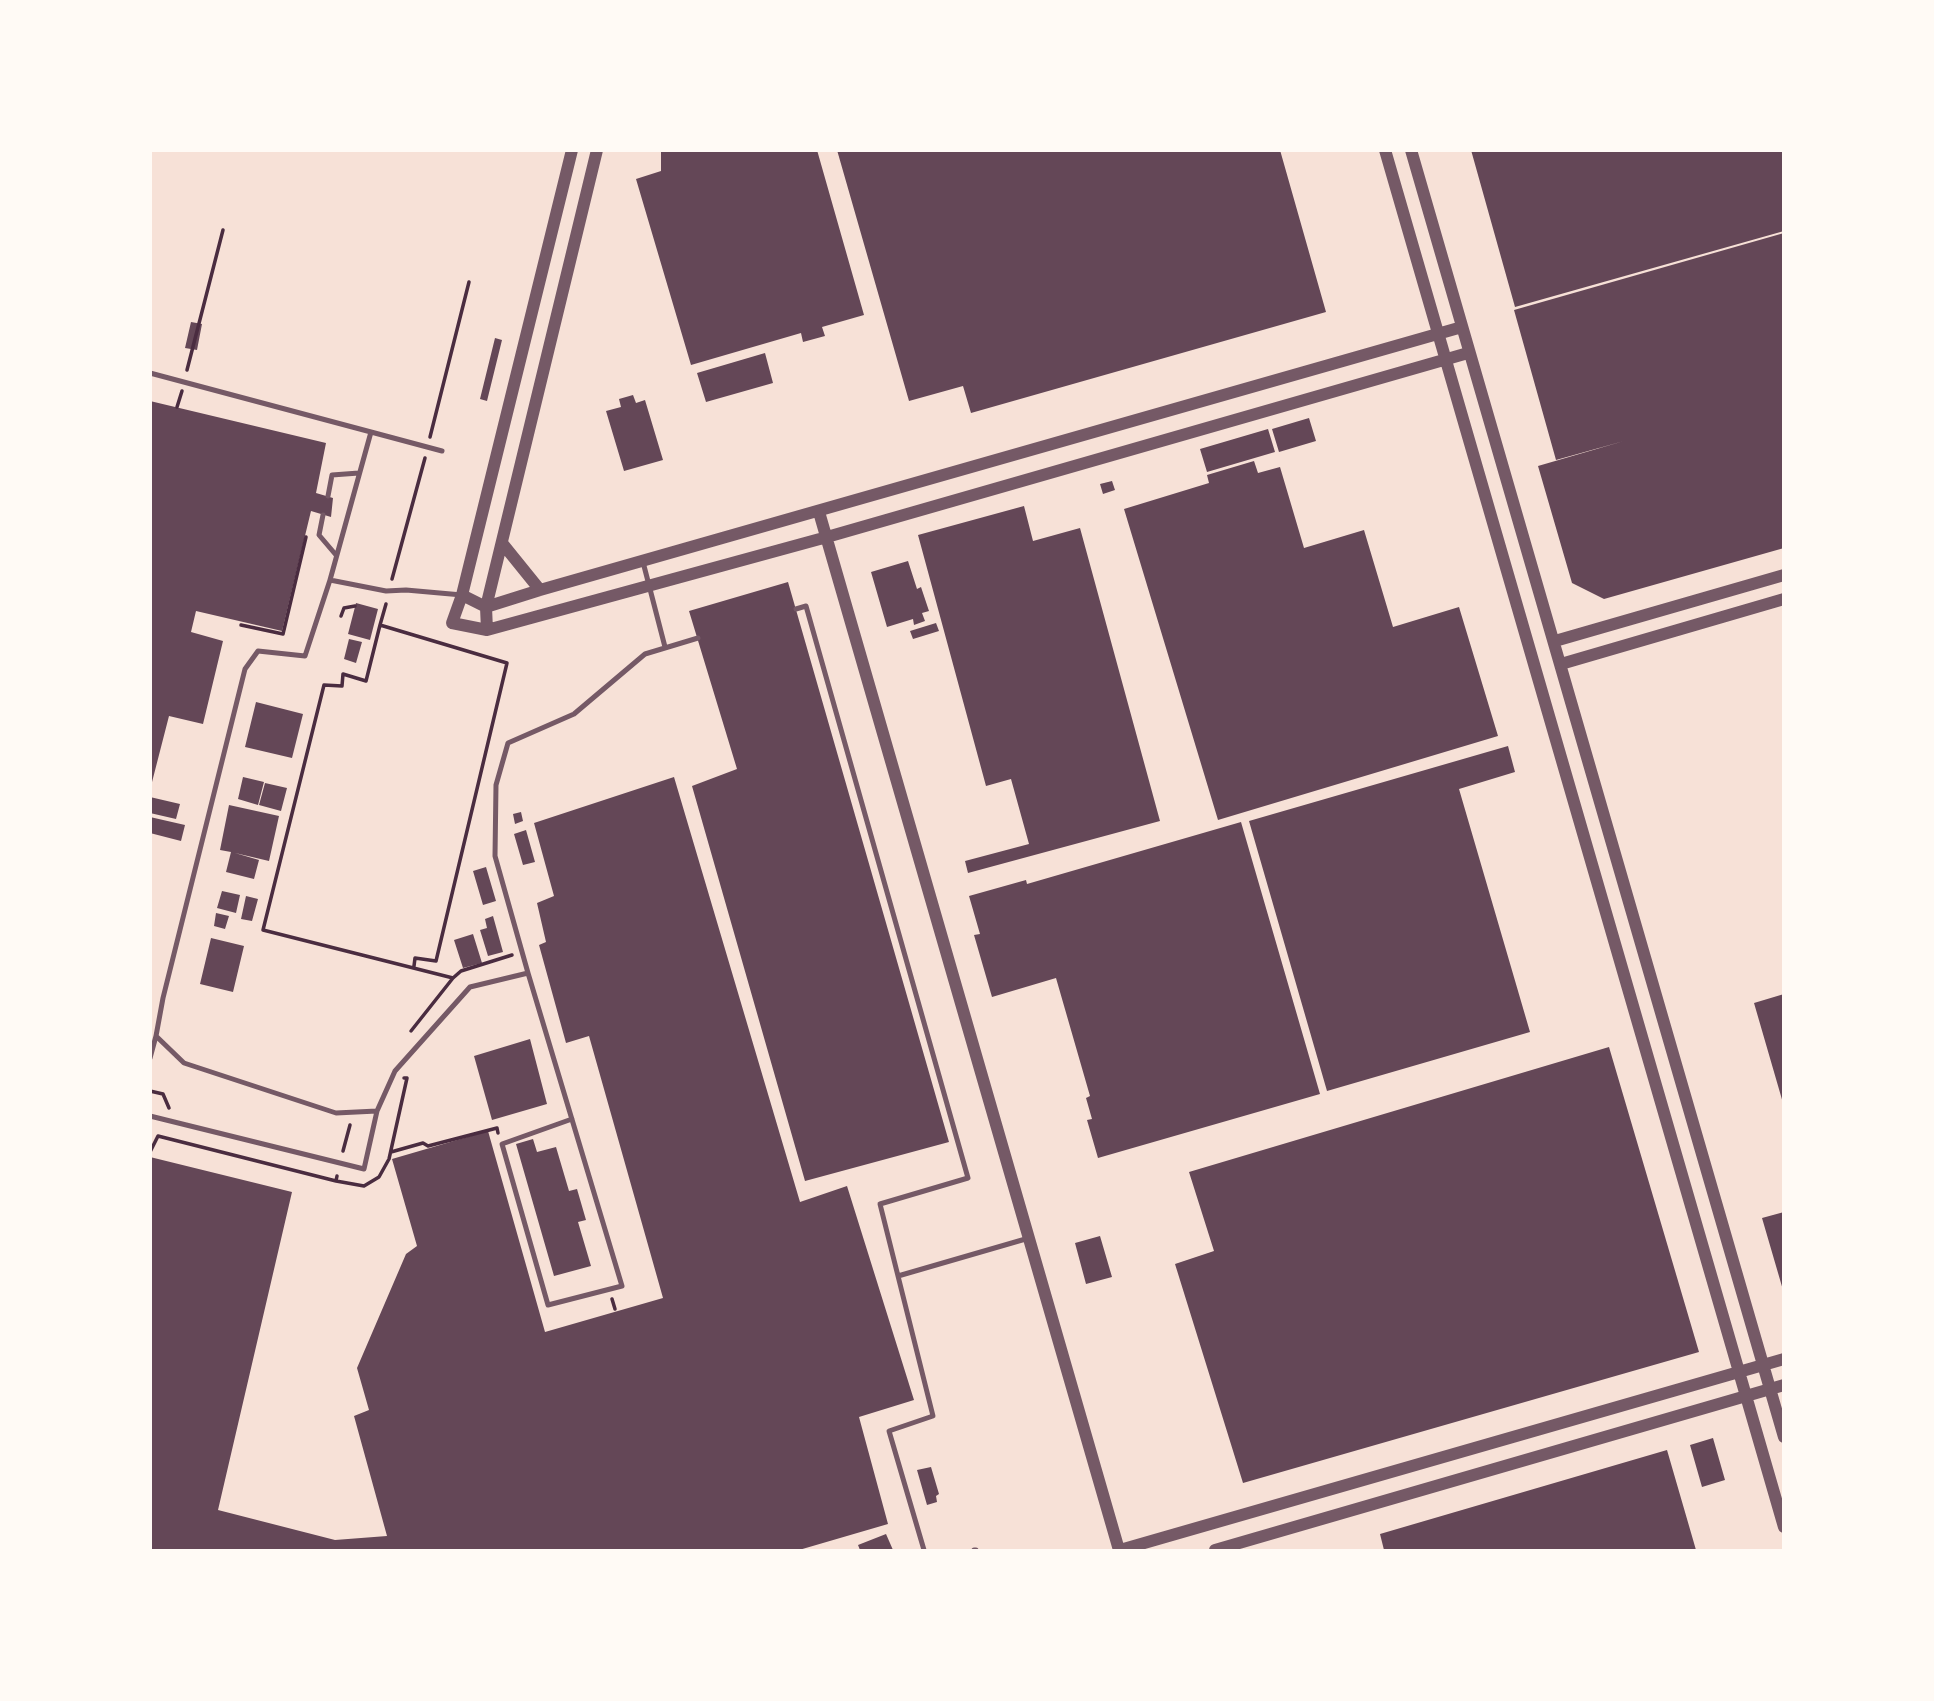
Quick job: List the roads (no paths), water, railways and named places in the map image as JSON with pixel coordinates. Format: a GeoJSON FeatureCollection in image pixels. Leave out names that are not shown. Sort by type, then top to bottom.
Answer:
{"type":"FeatureCollection","features":[{"type":"Feature","properties":{"kind":"street"},"geometry":{"type":"LineString","coordinates":[[572,150],[462,595],[452,623],[487,630],[827,537],[1468,353]]}},
{"type":"Feature","properties":{"kind":"street"},"geometry":{"type":"LineString","coordinates":[[487,630],[486,607],[597,150]]}},
{"type":"Feature","properties":{"kind":"street"},"geometry":{"type":"LineString","coordinates":[[1385,150],[1783,1527]]}},
{"type":"Feature","properties":{"kind":"street"},"geometry":{"type":"LineString","coordinates":[[1411,150],[1783,1437]]}},
{"type":"Feature","properties":{"kind":"street"},"geometry":{"type":"LineString","coordinates":[[462,595],[486,607],[1462,327]]}},
{"type":"Feature","properties":{"kind":"street"},"geometry":{"type":"LineString","coordinates":[[819,512],[1119,1550],[1783,1359]]}},
{"type":"Feature","properties":{"kind":"street"},"geometry":{"type":"LineString","coordinates":[[502,543],[540,590]]}},
{"type":"Feature","properties":{"kind":"street"},"geometry":{"type":"LineString","coordinates":[[1555,641],[1783,575]]}},
{"type":"Feature","properties":{"kind":"street"},"geometry":{"type":"LineString","coordinates":[[1561,664],[1783,600]]}},
{"type":"Feature","properties":{"kind":"street"},"geometry":{"type":"LineString","coordinates":[[1215,1550],[1783,1385]]}},
{"type":"Feature","properties":{"kind":"lane"},"geometry":{"type":"LineString","coordinates":[[150,373],[442,451]]}},
{"type":"Feature","properties":{"kind":"lane"},"geometry":{"type":"LineString","coordinates":[[150,1058],[245,669],[258,651],[305,656],[330,580],[371,432]]}},
{"type":"Feature","properties":{"kind":"lane"},"geometry":{"type":"LineString","coordinates":[[328,496],[332,475],[359,473]]}},
{"type":"Feature","properties":{"kind":"lane"},"geometry":{"type":"LineString","coordinates":[[323,515],[319,535],[335,555]]}},
{"type":"Feature","properties":{"kind":"lane"},"geometry":{"type":"LineString","coordinates":[[643,562],[666,647]]}},
{"type":"Feature","properties":{"kind":"lane"},"geometry":{"type":"LineString","coordinates":[[330,580],[386,591],[462,595]]}},
{"type":"Feature","properties":{"kind":"lane"},"geometry":{"type":"LineString","coordinates":[[796,610],[806,606],[968,1178],[880,1204],[933,1416],[889,1431],[924,1550]]}},
{"type":"Feature","properties":{"kind":"lane"},"geometry":{"type":"LineString","coordinates":[[572,1119],[502,1144],[548,1304],[622,1286],[495,856],[496,785],[508,743],[574,714],[645,654],[698,638]]}},
{"type":"Feature","properties":{"kind":"lane"},"geometry":{"type":"LineString","coordinates":[[150,1116],[364,1169],[377,1111],[396,1071],[470,986],[528,973]]}},
{"type":"Feature","properties":{"kind":"lane"},"geometry":{"type":"LineString","coordinates":[[156,1036],[184,1063],[336,1113],[377,1111]]}},
{"type":"Feature","properties":{"kind":"lane"},"geometry":{"type":"LineString","coordinates":[[898,1276],[1029,1238]]}}]}
